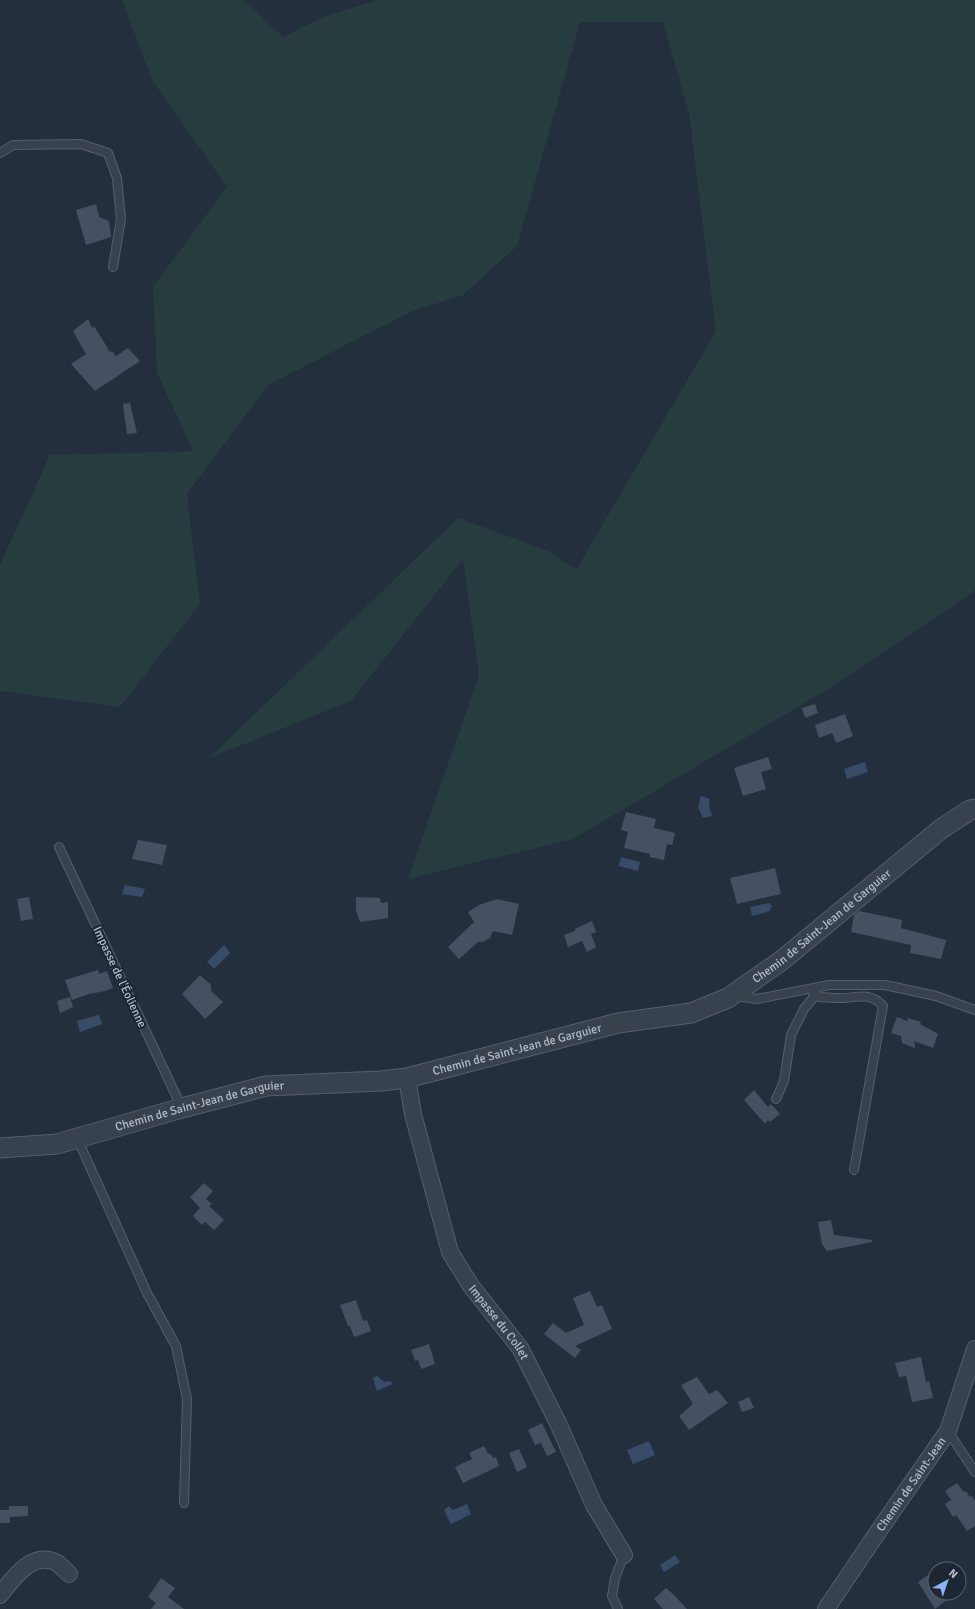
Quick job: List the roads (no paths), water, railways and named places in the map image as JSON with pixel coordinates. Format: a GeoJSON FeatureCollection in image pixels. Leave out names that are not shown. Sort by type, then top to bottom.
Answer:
{"type":"FeatureCollection","features":[{"type":"Feature","properties":{"kind":"street","name":"Chemin de Saint-Jean de Garguier"},"geometry":{"type":"LineString","coordinates":[[0,1148],[57,1144],[182,1108],[266,1086],[381,1081],[407,1078],[618,1023],[691,1013],[732,996],[781,961],[941,829],[970,810],[975,809]]}},
{"type":"Feature","properties":{"kind":"street","name":"Impasse du Collet"},"geometry":{"type":"LineString","coordinates":[[407,1078],[413,1114],[450,1252],[471,1286],[520,1348],[558,1423],[594,1506],[624,1555]]}},
{"type":"Feature","properties":{"kind":"street","name":"Chemin de Saint-Jean"},"geometry":{"type":"LineString","coordinates":[[826,1609],[948,1431],[975,1349]]}},
{"type":"Feature","properties":{"kind":"street"},"geometry":{"type":"LineString","coordinates":[[0,1595],[26,1566],[41,1560],[56,1563],[69,1574]]}},
{"type":"Feature","properties":{"kind":"lane"},"geometry":{"type":"LineString","coordinates":[[0,153],[14,145],[67,144],[81,144],[108,152],[116,178],[121,219],[113,267]]}},
{"type":"Feature","properties":{"kind":"lane","name":"Impasse de l'Éolienne"},"geometry":{"type":"LineString","coordinates":[[59,847],[182,1108]]}},
{"type":"Feature","properties":{"kind":"lane"},"geometry":{"type":"LineString","coordinates":[[732,996],[757,1000],[829,985],[885,985],[936,996],[975,1010]]}},
{"type":"Feature","properties":{"kind":"lane"},"geometry":{"type":"LineString","coordinates":[[776,1099],[784,1081],[791,1035],[804,1009],[813,998],[814,988]]}},
{"type":"Feature","properties":{"kind":"lane"},"geometry":{"type":"LineString","coordinates":[[814,988],[818,997],[839,998],[865,996],[876,999],[883,1006],[854,1170]]}},
{"type":"Feature","properties":{"kind":"lane"},"geometry":{"type":"LineString","coordinates":[[77,1138],[147,1293],[176,1346],[186,1399],[184,1503]]}},
{"type":"Feature","properties":{"kind":"lane"},"geometry":{"type":"LineString","coordinates":[[948,1431],[975,1472]]}},
{"type":"Feature","properties":{"kind":"lane"},"geometry":{"type":"LineString","coordinates":[[618,1609],[612,1596],[614,1578],[624,1555]]}},
{"type":"Feature","properties":{"kind":"water"},"geometry":{"type":"Polygon","coordinates":[[[865,762],[868,772],[847,779],[844,769],[865,762]]]}},
{"type":"Feature","properties":{"kind":"water"},"geometry":{"type":"Polygon","coordinates":[[[701,796],[710,799],[709,806],[712,816],[703,818],[698,807],[701,796]]]}},
{"type":"Feature","properties":{"kind":"water"},"geometry":{"type":"Polygon","coordinates":[[[621,857],[640,862],[638,871],[619,866],[621,857]]]}},
{"type":"Feature","properties":{"kind":"water"},"geometry":{"type":"Polygon","coordinates":[[[125,885],[145,889],[142,897],[122,894],[125,885]]]}},
{"type":"Feature","properties":{"kind":"water"},"geometry":{"type":"Polygon","coordinates":[[[769,903],[772,906],[770,911],[752,916],[750,907],[769,903]]]}},
{"type":"Feature","properties":{"kind":"water"},"geometry":{"type":"Polygon","coordinates":[[[224,945],[230,953],[214,969],[207,962],[224,945]]]}},
{"type":"Feature","properties":{"kind":"water"},"geometry":{"type":"Polygon","coordinates":[[[99,1015],[102,1024],[80,1032],[77,1021],[99,1015]]]}},
{"type":"Feature","properties":{"kind":"water"},"geometry":{"type":"Polygon","coordinates":[[[377,1376],[384,1382],[390,1381],[393,1384],[377,1391],[373,1378],[377,1376]]]}},
{"type":"Feature","properties":{"kind":"water"},"geometry":{"type":"Polygon","coordinates":[[[649,1441],[655,1455],[633,1464],[627,1450],[649,1441]]]}},
{"type":"Feature","properties":{"kind":"water"},"geometry":{"type":"Polygon","coordinates":[[[467,1504],[471,1514],[451,1524],[444,1510],[449,1506],[453,1510],[467,1504]]]}},
{"type":"Feature","properties":{"kind":"water"},"geometry":{"type":"Polygon","coordinates":[[[675,1555],[680,1562],[664,1572],[660,1565],[675,1555]]]}}]}
